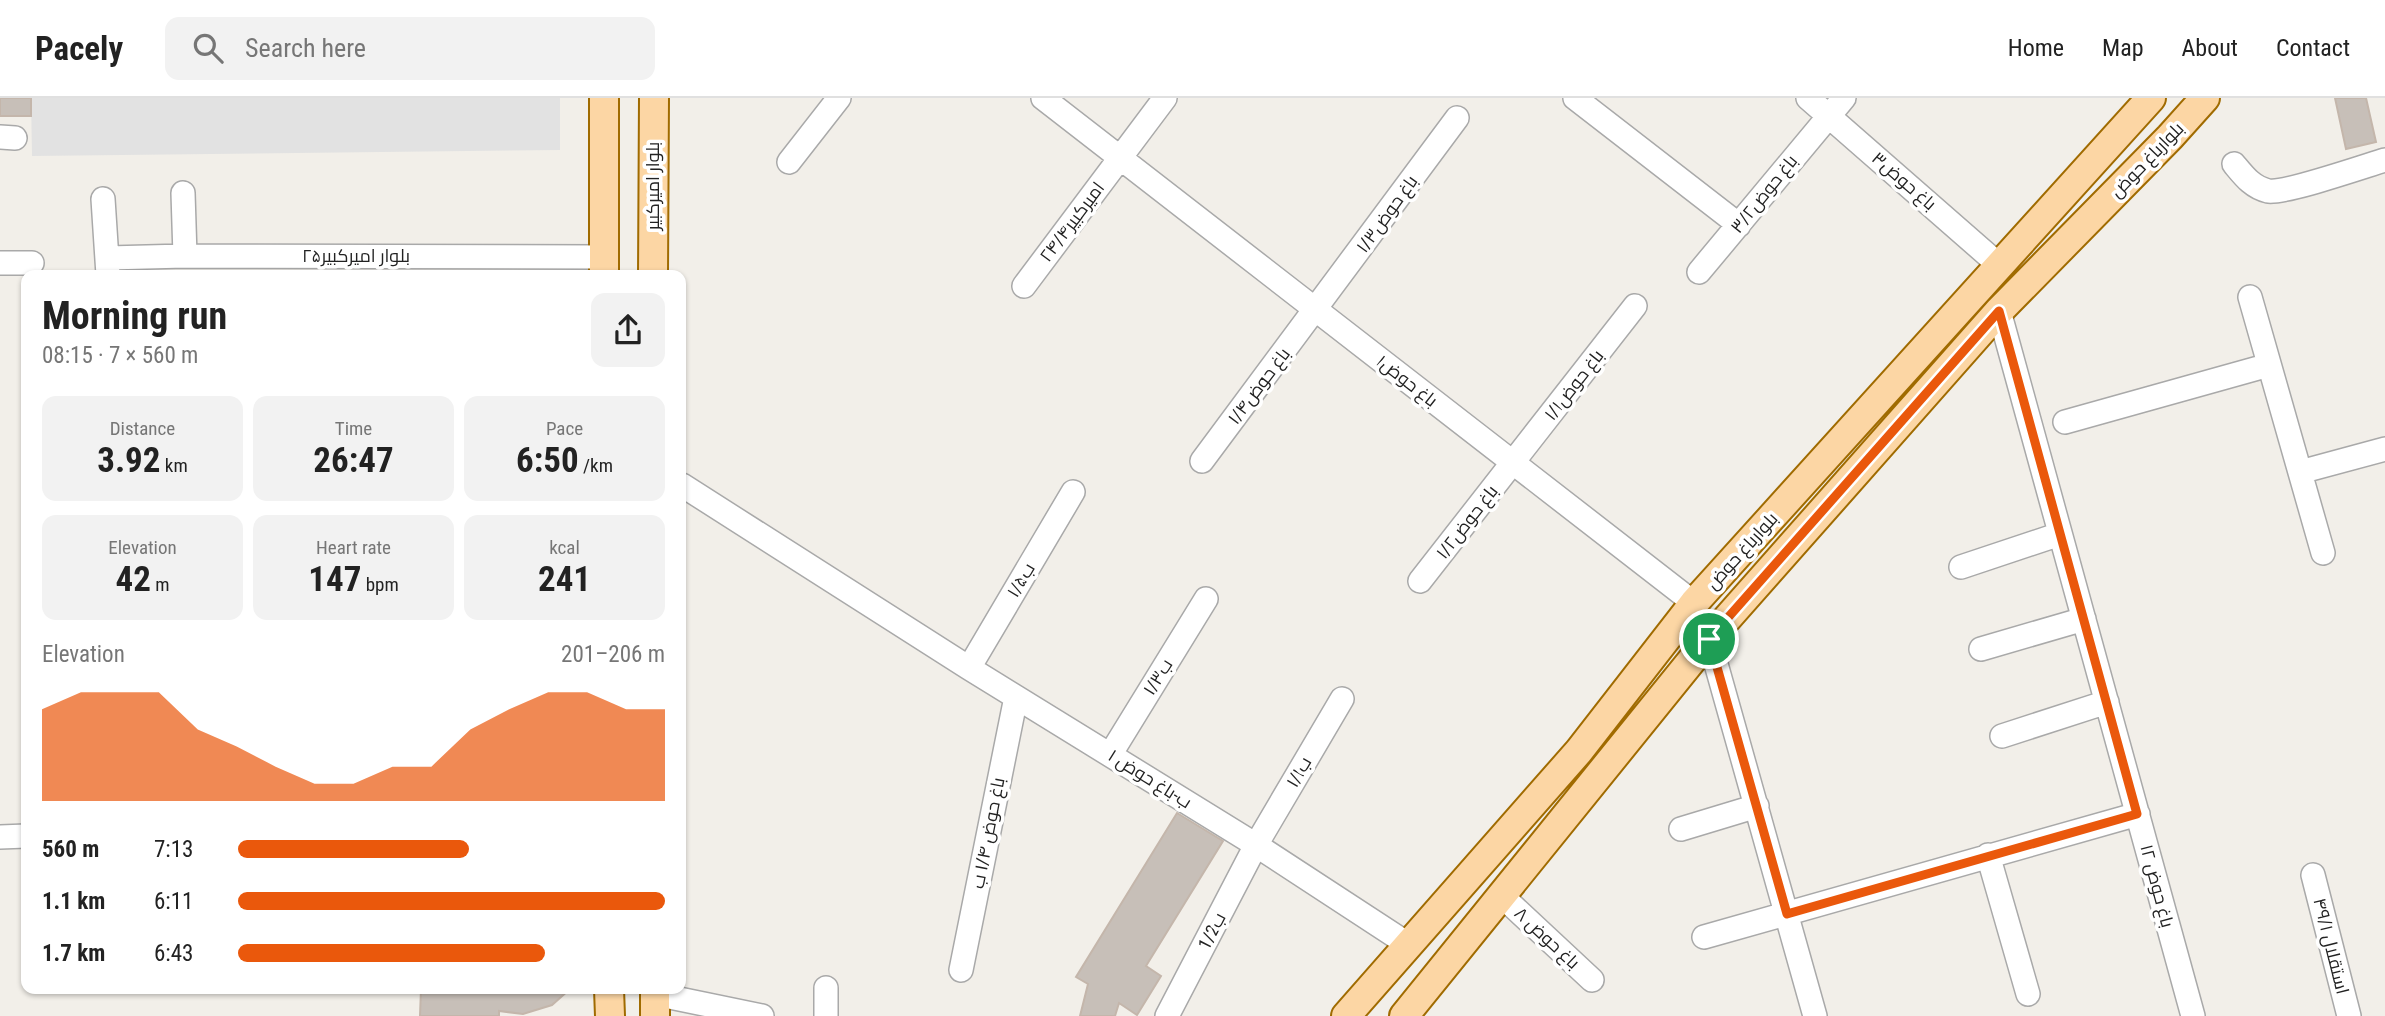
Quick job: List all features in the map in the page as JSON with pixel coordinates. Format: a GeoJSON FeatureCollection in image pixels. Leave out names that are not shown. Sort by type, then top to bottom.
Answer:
{"type":"FeatureCollection","features":[{"type":"Feature","properties":{"kind":"main road"},"geometry":{"type":"LineString","coordinates":[[604,98],[604,266]]}},
{"type":"Feature","properties":{"kind":"main road","name":"بلوار امیرکبیر"},"geometry":{"type":"LineString","coordinates":[[653,270],[654,98]]}},
{"type":"Feature","properties":{"kind":"main road","name":"بلوارباغ حوض"},"geometry":{"type":"LineString","coordinates":[[1404,1016],[1709,639],[1999,311],[2205,98]]}},
{"type":"Feature","properties":{"kind":"main road"},"geometry":{"type":"LineString","coordinates":[[2147,103],[2170,137]]}},
{"type":"Feature","properties":{"kind":"main road","name":"بلوارباغ حوض"},"geometry":{"type":"LineString","coordinates":[[1346,1016],[1589,738],[1694,603],[2147,103]]}},
{"type":"Feature","properties":{"kind":"main road"},"geometry":{"type":"LineString","coordinates":[[1589,738],[1616,757]]}},
{"type":"Feature","properties":{"kind":"main road"},"geometry":{"type":"LineString","coordinates":[[609,994],[610,1016]]}},
{"type":"Feature","properties":{"kind":"street"},"geometry":{"type":"LineString","coordinates":[[789,162],[839,98]]}},
{"type":"Feature","properties":{"kind":"street","name":"باغ حوض۱"},"geometry":{"type":"LineString","coordinates":[[1043,98],[1694,603]]}},
{"type":"Feature","properties":{"kind":"street","name":"امیرکبیر۲۴/۴"},"geometry":{"type":"LineString","coordinates":[[1024,286],[1165,98]]}},
{"type":"Feature","properties":{"kind":"street"},"geometry":{"type":"LineString","coordinates":[[1575,98],[1739,225]]}},
{"type":"Feature","properties":{"kind":"street","name":"باغ حوض۳"},"geometry":{"type":"LineString","coordinates":[[1808,98],[1836,106],[1999,265]]}},
{"type":"Feature","properties":{"kind":"street","name":"باغ حوض۳/۲"},"geometry":{"type":"LineString","coordinates":[[1699,272],[1836,106]]}},
{"type":"Feature","properties":{"kind":"street","name":"باغ حوض۱/۳"},"geometry":{"type":"LineString","coordinates":[[1316,311],[1457,118]]}},
{"type":"Feature","properties":{"kind":"street"},"geometry":{"type":"LineString","coordinates":[[2234,164],[2251,184],[2270,192],[2296,187],[2385,160]]}},
{"type":"Feature","properties":{"kind":"street"},"geometry":{"type":"LineString","coordinates":[[183,193],[185,256]]}},
{"type":"Feature","properties":{"kind":"street"},"geometry":{"type":"LineString","coordinates":[[103,199],[108,267]]}},
{"type":"Feature","properties":{"kind":"street","name":"بلوار امیرکبیر۲۵"},"geometry":{"type":"LineString","coordinates":[[108,267],[185,256],[604,266]]}},
{"type":"Feature","properties":{"kind":"street"},"geometry":{"type":"LineString","coordinates":[[0,263],[32,263]]}},
{"type":"Feature","properties":{"kind":"street"},"geometry":{"type":"LineString","coordinates":[[2250,297],[2323,553]]}},
{"type":"Feature","properties":{"kind":"street","name":"باغ حوض۱/۱"},"geometry":{"type":"LineString","coordinates":[[1513,463],[1635,306]]}},
{"type":"Feature","properties":{"kind":"street","name":"باغ حوض۱/۴"},"geometry":{"type":"LineString","coordinates":[[1202,461],[1316,311]]}},
{"type":"Feature","properties":{"kind":"street","name":"۱۲ باغ حوض"},"geometry":{"type":"LineString","coordinates":[[1999,311],[2193,1016]]}},
{"type":"Feature","properties":{"kind":"street"},"geometry":{"type":"LineString","coordinates":[[2065,422],[2269,365]]}},
{"type":"Feature","properties":{"kind":"street"},"geometry":{"type":"LineString","coordinates":[[2300,472],[2385,449]]}},
{"type":"Feature","properties":{"kind":"street","name":"باغ حوض۱/۲"},"geometry":{"type":"LineString","coordinates":[[1420,582],[1513,463]]}},
{"type":"Feature","properties":{"kind":"street","name":"۱ ب-باغ حوض"},"geometry":{"type":"LineString","coordinates":[[686,488],[969,668],[1256,845],[1409,945]]}},
{"type":"Feature","properties":{"kind":"street","name":"ب۱/۵"},"geometry":{"type":"LineString","coordinates":[[969,668],[1073,492]]}},
{"type":"Feature","properties":{"kind":"street"},"geometry":{"type":"LineString","coordinates":[[1961,567],[2060,534]]}},
{"type":"Feature","properties":{"kind":"street","name":"ب۱/۳"},"geometry":{"type":"LineString","coordinates":[[1110,755],[1206,600]]}},
{"type":"Feature","properties":{"kind":"street"},"geometry":{"type":"LineString","coordinates":[[1981,649],[2084,619]]}},
{"type":"Feature","properties":{"kind":"street"},"geometry":{"type":"LineString","coordinates":[[1709,639],[1815,1016]]}},
{"type":"Feature","properties":{"kind":"street","name":"باغ حوض ۱/۴ ب"},"geometry":{"type":"LineString","coordinates":[[961,970],[1016,696]]}},
{"type":"Feature","properties":{"kind":"street","name":"ب۱/۱"},"geometry":{"type":"LineString","coordinates":[[1256,845],[1342,699]]}},
{"type":"Feature","properties":{"kind":"street"},"geometry":{"type":"LineString","coordinates":[[2002,736],[2107,702]]}},
{"type":"Feature","properties":{"kind":"street"},"geometry":{"type":"LineString","coordinates":[[1681,829],[1756,806]]}},
{"type":"Feature","properties":{"kind":"street"},"geometry":{"type":"LineString","coordinates":[[1704,937],[2137,814]]}},
{"type":"Feature","properties":{"kind":"street"},"geometry":{"type":"LineString","coordinates":[[0,837],[21,836]]}},
{"type":"Feature","properties":{"kind":"street","name":"1/2ب"},"geometry":{"type":"LineString","coordinates":[[1167,1016],[1256,845]]}},
{"type":"Feature","properties":{"kind":"street"},"geometry":{"type":"LineString","coordinates":[[1988,855],[2028,994]]}},
{"type":"Feature","properties":{"kind":"street","name":"۴۹/۱ استقلال"},"geometry":{"type":"LineString","coordinates":[[2313,875],[2349,1016]]}},
{"type":"Feature","properties":{"kind":"street","name":"۸ باغ حوض"},"geometry":{"type":"LineString","coordinates":[[1502,897],[1592,980]]}},
{"type":"Feature","properties":{"kind":"street"},"geometry":{"type":"LineString","coordinates":[[826,988],[826,1016]]}},
{"type":"Feature","properties":{"kind":"street"},"geometry":{"type":"LineString","coordinates":[[655,1000],[762,1016]]}},
{"type":"Feature","properties":{"kind":"shaded area"},"geometry":{"type":"Polygon","coordinates":[[[31,98],[560,98],[560,150],[32,156],[31,98]]]}},
{"type":"Feature","properties":{"kind":"building"},"geometry":{"type":"Polygon","coordinates":[[[0,98],[31,98],[31,116],[0,116],[0,98]]]}},
{"type":"Feature","properties":{"kind":"building"},"geometry":{"type":"Polygon","coordinates":[[[2335,98],[2366,98],[2376,142],[2346,149],[2335,98]]]}},
{"type":"Feature","properties":{"kind":"building"},"geometry":{"type":"Polygon","coordinates":[[[1177,813],[1223,841],[1146,966],[1161,976],[1137,1015],[1119,1003],[1115,1016],[1080,1016],[1088,984],[1076,977],[1177,813]]]}},
{"type":"Feature","properties":{"kind":"building"},"geometry":{"type":"Polygon","coordinates":[[[421,994],[564,994],[552,1005],[523,1014],[499,1011],[499,1016],[420,1016],[421,994]]]}},
{"type":"Feature","properties":{"kind":"route"},"geometry":{"type":"LineString","coordinates":[[1999,311],[2137,814],[1787,914],[1709,639],[1999,311]]}}]}
